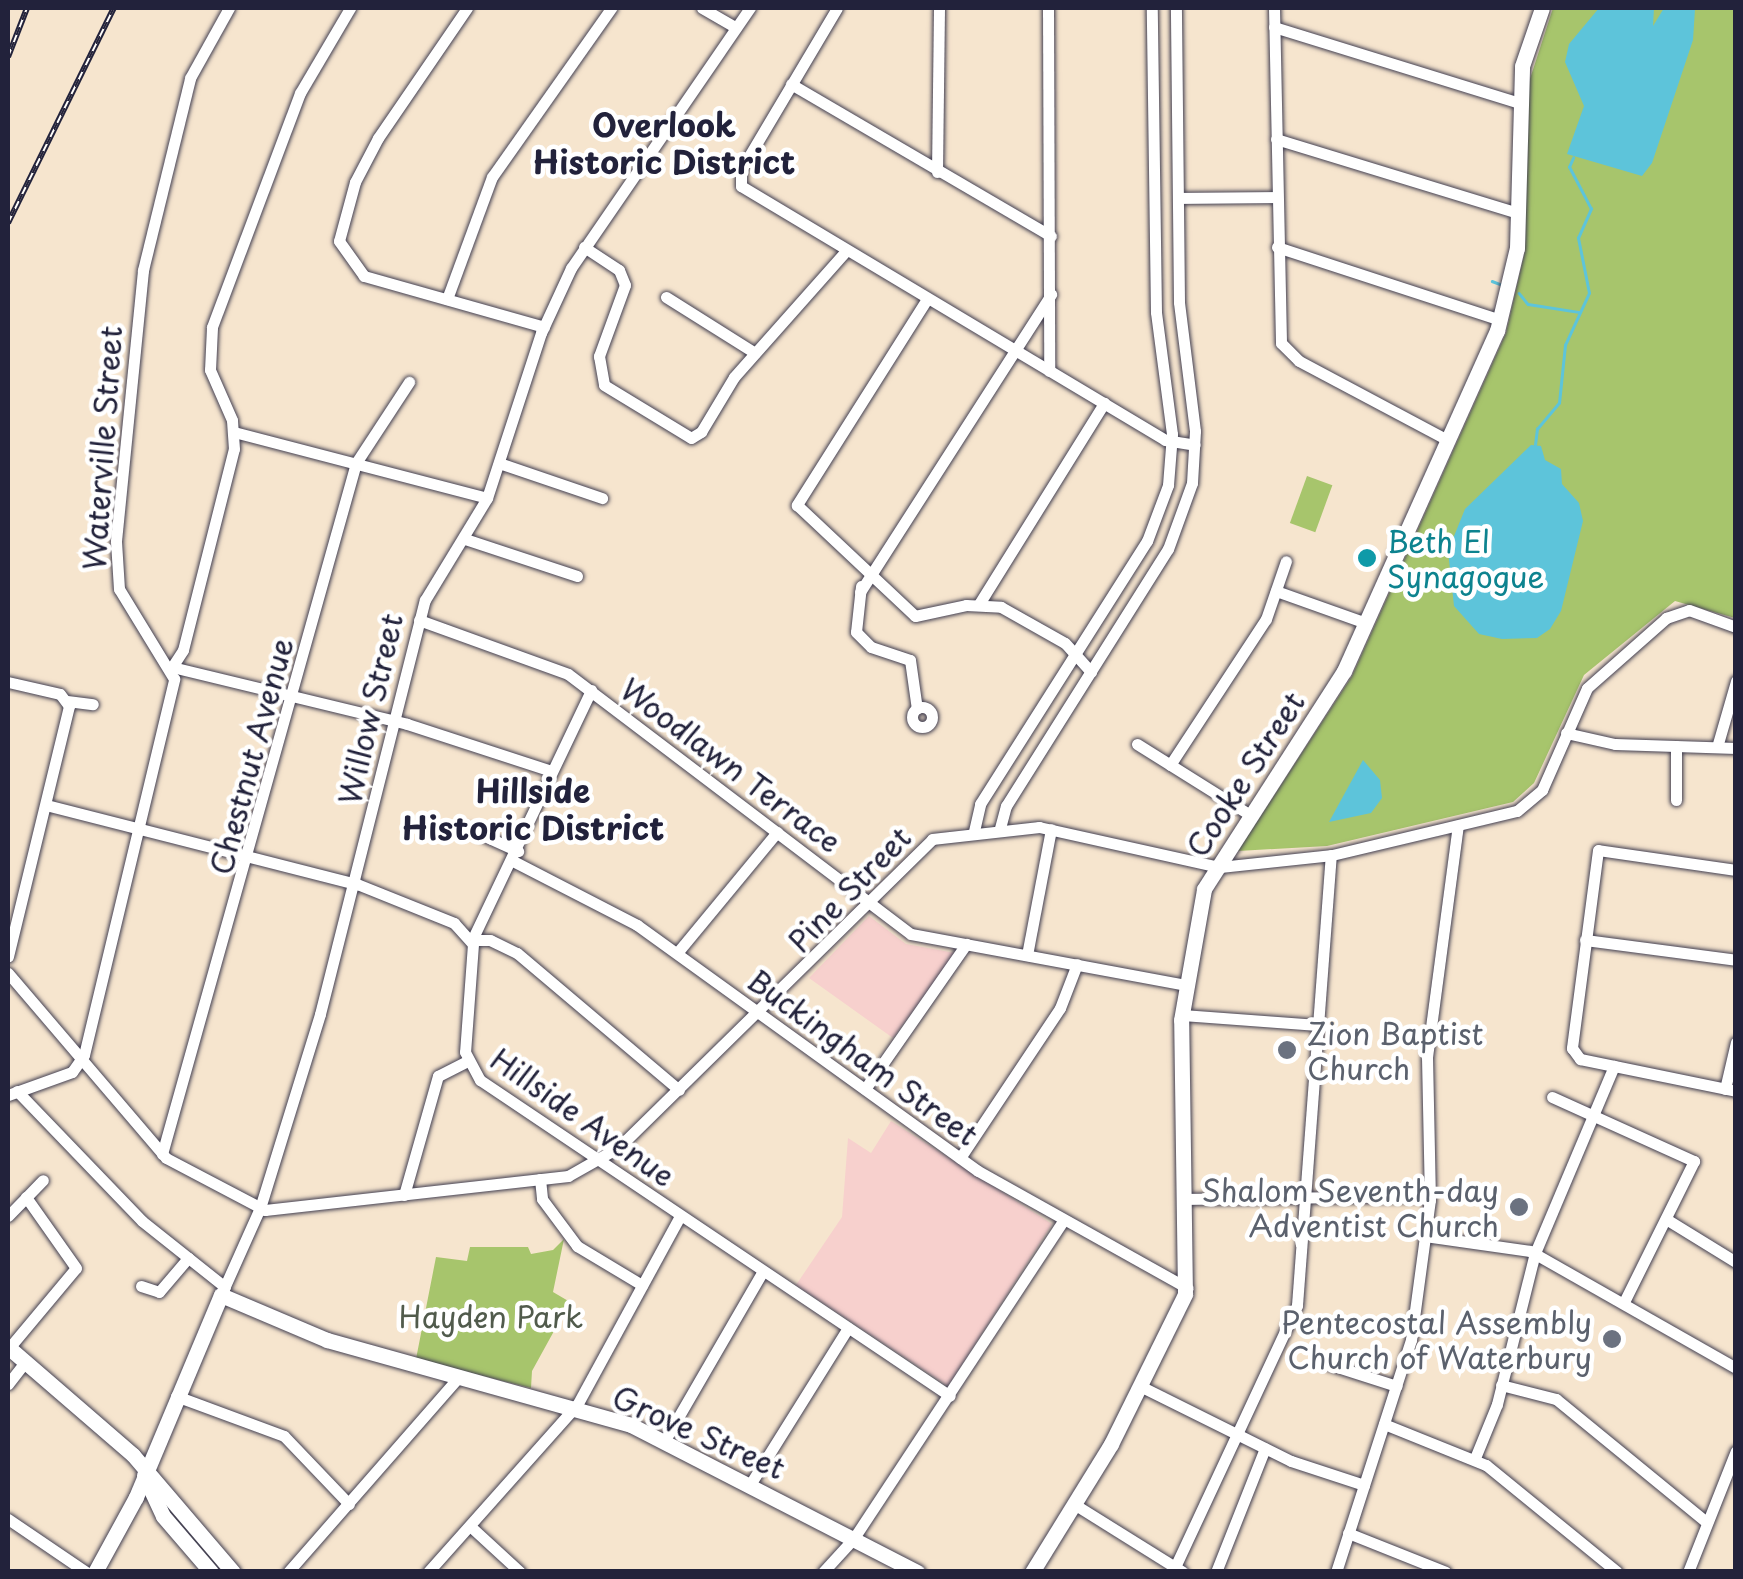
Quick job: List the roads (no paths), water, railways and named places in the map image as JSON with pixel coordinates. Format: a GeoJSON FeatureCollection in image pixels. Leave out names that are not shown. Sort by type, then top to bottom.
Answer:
{"type":"FeatureCollection","features":[{"type":"Feature","properties":{"kind":"main road","name":"Cooke Street"},"geometry":{"type":"LineString","coordinates":[[1032,1572],[1142,1386],[1187,1288],[1181,1015],[1204,889],[1340,680],[1501,320],[1514,269],[1524,58],[1538,9]]}},
{"type":"Feature","properties":{"kind":"main road","name":"Grove Street"},"geometry":{"type":"LineString","coordinates":[[223,1292],[317,1337],[574,1408],[664,1440],[752,1482],[917,1572]]}},
{"type":"Feature","properties":{"kind":"main road","name":"Willow Street"},"geometry":{"type":"LineString","coordinates":[[95,1572],[223,1292]]}},
{"type":"Feature","properties":{"kind":"main road"},"geometry":{"type":"LineString","coordinates":[[8,1347],[144,1471],[234,1572]]}},
{"type":"Feature","properties":{"kind":"main road"},"geometry":{"type":"LineString","coordinates":[[144,1471],[163,1516],[212,1572]]}},
{"type":"Feature","properties":{"kind":"street","name":"Waterville Street"},"geometry":{"type":"LineString","coordinates":[[172,667],[117,584],[117,522],[143,268],[190,78],[229,8]]}},
{"type":"Feature","properties":{"kind":"street"},"geometry":{"type":"LineString","coordinates":[[223,1292],[142,1220],[12,1093],[72,1072],[82,1060],[139,828],[172,667],[188,631],[234,432],[210,370],[212,327],[300,92],[350,8]]}},
{"type":"Feature","properties":{"kind":"street"},"geometry":{"type":"LineString","coordinates":[[467,8],[378,138],[355,182],[339,241],[364,276],[544,327]]}},
{"type":"Feature","properties":{"kind":"street"},"geometry":{"type":"LineString","coordinates":[[448,299],[492,177],[610,8]]}},
{"type":"Feature","properties":{"kind":"street"},"geometry":{"type":"LineString","coordinates":[[702,8],[736,28]]}},
{"type":"Feature","properties":{"kind":"street","name":"Willow Street"},"geometry":{"type":"LineString","coordinates":[[223,1292],[260,1208],[357,884],[419,620],[430,589],[465,539],[487,498],[544,327],[584,247],[750,8]]}},
{"type":"Feature","properties":{"kind":"street"},"geometry":{"type":"LineString","coordinates":[[837,8],[739,184],[1172,443],[1195,445]]}},
{"type":"Feature","properties":{"kind":"street"},"geometry":{"type":"LineString","coordinates":[[937,172],[939,8]]}},
{"type":"Feature","properties":{"kind":"street"},"geometry":{"type":"LineString","coordinates":[[1048,8],[1052,294],[1049,371]]}},
{"type":"Feature","properties":{"kind":"street"},"geometry":{"type":"LineString","coordinates":[[974,831],[980,804],[1157,520],[1172,443],[1156,252],[1152,8]]}},
{"type":"Feature","properties":{"kind":"street"},"geometry":{"type":"LineString","coordinates":[[1000,828],[1006,806],[1173,541],[1190,491],[1195,445],[1179,252],[1176,8]]}},
{"type":"Feature","properties":{"kind":"street"},"geometry":{"type":"LineString","coordinates":[[1274,8],[1278,332],[1285,351],[1446,439]]}},
{"type":"Feature","properties":{"kind":"street"},"geometry":{"type":"LineString","coordinates":[[1274,26],[1519,103]]}},
{"type":"Feature","properties":{"kind":"street"},"geometry":{"type":"LineString","coordinates":[[792,84],[1051,236]]}},
{"type":"Feature","properties":{"kind":"street"},"geometry":{"type":"LineString","coordinates":[[1153,110],[1177,109]]}},
{"type":"Feature","properties":{"kind":"street"},"geometry":{"type":"LineString","coordinates":[[1276,139],[1518,214]]}},
{"type":"Feature","properties":{"kind":"street"},"geometry":{"type":"LineString","coordinates":[[1178,198],[1276,197]]}},
{"type":"Feature","properties":{"kind":"street"},"geometry":{"type":"LineString","coordinates":[[1277,246],[1501,320]]}},
{"type":"Feature","properties":{"kind":"street"},"geometry":{"type":"LineString","coordinates":[[584,247],[616,267],[624,280],[624,300],[598,364],[604,385],[620,400],[694,437],[755,353],[846,251]]}},
{"type":"Feature","properties":{"kind":"street"},"geometry":{"type":"LineString","coordinates":[[1156,252],[1179,252]]}},
{"type":"Feature","properties":{"kind":"street"},"geometry":{"type":"LineString","coordinates":[[916,708],[912,662],[871,648],[856,632],[860,592],[1052,294]]}},
{"type":"Feature","properties":{"kind":"street"},"geometry":{"type":"LineString","coordinates":[[666,298],[755,353]]}},
{"type":"Feature","properties":{"kind":"street"},"geometry":{"type":"LineString","coordinates":[[926,299],[797,499],[870,576],[918,618],[979,604],[1016,613],[1076,654],[1091,672]]}},
{"type":"Feature","properties":{"kind":"street","name":"Chestnut Avenue"},"geometry":{"type":"LineString","coordinates":[[162,1154],[250,854],[356,462],[409,382]]}},
{"type":"Feature","properties":{"kind":"street"},"geometry":{"type":"LineString","coordinates":[[1165,386],[1188,383]]}},
{"type":"Feature","properties":{"kind":"street"},"geometry":{"type":"LineString","coordinates":[[979,604],[1104,403]]}},
{"type":"Feature","properties":{"kind":"street"},"geometry":{"type":"LineString","coordinates":[[234,432],[487,498]]}},
{"type":"Feature","properties":{"kind":"street"},"geometry":{"type":"LineString","coordinates":[[499,463],[602,498]]}},
{"type":"Feature","properties":{"kind":"street"},"geometry":{"type":"LineString","coordinates":[[465,539],[577,576]]}},
{"type":"Feature","properties":{"kind":"street"},"geometry":{"type":"LineString","coordinates":[[1170,764],[1266,619],[1286,561]]}},
{"type":"Feature","properties":{"kind":"street"},"geometry":{"type":"LineString","coordinates":[[1276,591],[1366,623]]}},
{"type":"Feature","properties":{"kind":"street","name":"Pine Street"},"geometry":{"type":"LineString","coordinates":[[260,1208],[282,1213],[568,1176],[599,1162],[759,1014],[927,842],[1000,828],[1050,829],[1216,867],[1332,855],[1458,826],[1533,803],[1586,688],[1674,612],[1692,611],[1736,627]]}},
{"type":"Feature","properties":{"kind":"street","name":"Woodlawn Terrace"},"geometry":{"type":"LineString","coordinates":[[419,620],[542,661],[591,690],[910,934],[1185,985]]}},
{"type":"Feature","properties":{"kind":"street"},"geometry":{"type":"LineString","coordinates":[[172,667],[395,720],[552,772]]}},
{"type":"Feature","properties":{"kind":"street"},"geometry":{"type":"LineString","coordinates":[[1717,747],[1736,681]]}},
{"type":"Feature","properties":{"kind":"street"},"geometry":{"type":"LineString","coordinates":[[8,682],[68,701],[93,704]]}},
{"type":"Feature","properties":{"kind":"street"},"geometry":{"type":"LineString","coordinates":[[472,940],[516,856],[591,690]]}},
{"type":"Feature","properties":{"kind":"street"},"geometry":{"type":"LineString","coordinates":[[8,957],[68,701]]}},
{"type":"Feature","properties":{"kind":"street"},"geometry":{"type":"LineString","coordinates":[[1566,734],[1736,748]]}},
{"type":"Feature","properties":{"kind":"street"},"geometry":{"type":"LineString","coordinates":[[1137,744],[1250,816]]}},
{"type":"Feature","properties":{"kind":"street"},"geometry":{"type":"LineString","coordinates":[[1676,746],[1676,800]]}},
{"type":"Feature","properties":{"kind":"street"},"geometry":{"type":"LineString","coordinates":[[46,805],[250,854],[357,884],[442,916],[472,940],[490,940],[517,953],[680,1090]]}},
{"type":"Feature","properties":{"kind":"street"},"geometry":{"type":"LineString","coordinates":[[1336,1572],[1411,1340],[1430,1196],[1427,1057],[1458,826]]}},
{"type":"Feature","properties":{"kind":"street","name":"Buckingham Street"},"geometry":{"type":"LineString","coordinates":[[469,829],[630,921],[960,1158],[1187,1288]]}},
{"type":"Feature","properties":{"kind":"street"},"geometry":{"type":"LineString","coordinates":[[1027,955],[1050,829]]}},
{"type":"Feature","properties":{"kind":"street"},"geometry":{"type":"LineString","coordinates":[[677,954],[778,832]]}},
{"type":"Feature","properties":{"kind":"street"},"geometry":{"type":"LineString","coordinates":[[1736,870],[1598,850],[1572,1054],[1730,1090],[1736,1042]]}},
{"type":"Feature","properties":{"kind":"street"},"geometry":{"type":"LineString","coordinates":[[1074,1504],[1179,1569],[1297,1306],[1332,855]]}},
{"type":"Feature","properties":{"kind":"street","name":"Hillside Avenue"},"geometry":{"type":"LineString","coordinates":[[472,940],[466,1060],[487,1086],[950,1396]]}},
{"type":"Feature","properties":{"kind":"street"},"geometry":{"type":"LineString","coordinates":[[1585,940],[1736,960]]}},
{"type":"Feature","properties":{"kind":"street"},"geometry":{"type":"LineString","coordinates":[[865,1090],[966,944]]}},
{"type":"Feature","properties":{"kind":"street"},"geometry":{"type":"LineString","coordinates":[[960,1158],[1060,1008],[1077,964]]}},
{"type":"Feature","properties":{"kind":"street"},"geometry":{"type":"LineString","coordinates":[[8,974],[162,1154],[260,1208]]}},
{"type":"Feature","properties":{"kind":"street"},"geometry":{"type":"LineString","coordinates":[[1181,1015],[1316,1025]]}},
{"type":"Feature","properties":{"kind":"street"},"geometry":{"type":"LineString","coordinates":[[404,1195],[438,1076],[466,1060]]}},
{"type":"Feature","properties":{"kind":"street"},"geometry":{"type":"LineString","coordinates":[[1475,1458],[1502,1385],[1534,1253],[1614,1066]]}},
{"type":"Feature","properties":{"kind":"street"},"geometry":{"type":"LineString","coordinates":[[1552,1097],[1694,1161],[1624,1302]]}},
{"type":"Feature","properties":{"kind":"street"},"geometry":{"type":"LineString","coordinates":[[540,1179],[542,1199],[580,1249],[642,1285]]}},
{"type":"Feature","properties":{"kind":"street"},"geometry":{"type":"LineString","coordinates":[[8,1216],[42,1180]]}},
{"type":"Feature","properties":{"kind":"street"},"geometry":{"type":"LineString","coordinates":[[1185,1199],[1304,1194],[1430,1196]]}},
{"type":"Feature","properties":{"kind":"street"},"geometry":{"type":"LineString","coordinates":[[8,1347],[76,1268],[26,1197]]}},
{"type":"Feature","properties":{"kind":"street"},"geometry":{"type":"LineString","coordinates":[[428,1572],[574,1408],[680,1216]]}},
{"type":"Feature","properties":{"kind":"street"},"geometry":{"type":"LineString","coordinates":[[1666,1219],[1736,1262]]}},
{"type":"Feature","properties":{"kind":"street"},"geometry":{"type":"LineString","coordinates":[[823,1572],[854,1538],[1064,1220]]}},
{"type":"Feature","properties":{"kind":"street"},"geometry":{"type":"LineString","coordinates":[[1425,1236],[1534,1253],[1736,1368]]}},
{"type":"Feature","properties":{"kind":"street"},"geometry":{"type":"LineString","coordinates":[[141,1286],[158,1292],[188,1258]]}},
{"type":"Feature","properties":{"kind":"street"},"geometry":{"type":"LineString","coordinates":[[664,1440],[763,1271]]}},
{"type":"Feature","properties":{"kind":"street"},"geometry":{"type":"LineString","coordinates":[[752,1482],[848,1328]]}},
{"type":"Feature","properties":{"kind":"street"},"geometry":{"type":"LineString","coordinates":[[8,1384],[25,1362]]}},
{"type":"Feature","properties":{"kind":"street"},"geometry":{"type":"LineString","coordinates":[[1328,1364],[1397,1386]]}},
{"type":"Feature","properties":{"kind":"street"},"geometry":{"type":"LineString","coordinates":[[288,1572],[458,1379]]}},
{"type":"Feature","properties":{"kind":"street"},"geometry":{"type":"LineString","coordinates":[[1502,1385],[1556,1400],[1705,1521]]}},
{"type":"Feature","properties":{"kind":"street"},"geometry":{"type":"LineString","coordinates":[[1142,1386],[1265,1448],[1364,1485]]}},
{"type":"Feature","properties":{"kind":"street"},"geometry":{"type":"LineString","coordinates":[[176,1396],[284,1436],[349,1504]]}},
{"type":"Feature","properties":{"kind":"street"},"geometry":{"type":"LineString","coordinates":[[1384,1424],[1475,1458],[1616,1572]]}},
{"type":"Feature","properties":{"kind":"street"},"geometry":{"type":"LineString","coordinates":[[1216,1572],[1265,1448]]}},
{"type":"Feature","properties":{"kind":"street"},"geometry":{"type":"LineString","coordinates":[[1691,1568],[1705,1521],[1736,1450]]}},
{"type":"Feature","properties":{"kind":"street"},"geometry":{"type":"LineString","coordinates":[[8,1519],[86,1572]]}},
{"type":"Feature","properties":{"kind":"street"},"geometry":{"type":"LineString","coordinates":[[470,1526],[520,1572]]}},
{"type":"Feature","properties":{"kind":"street"},"geometry":{"type":"LineString","coordinates":[[1348,1533],[1446,1572]]}},
{"type":"Feature","properties":{"kind":"water"},"geometry":{"type":"Polygon","coordinates":[[[1599,8],[1654,8],[1653,26],[1664,8],[1695,9],[1693,40],[1652,163],[1642,176],[1567,154],[1584,106],[1565,62],[1569,44],[1599,8]]]}},
{"type":"Feature","properties":{"kind":"water"},"geometry":{"type":"Polygon","coordinates":[[[1531,445],[1541,446],[1545,460],[1561,469],[1562,484],[1579,503],[1583,521],[1561,611],[1550,629],[1537,638],[1502,639],[1479,634],[1454,606],[1448,551],[1465,509],[1531,445]]]}},
{"type":"Feature","properties":{"kind":"water"},"geometry":{"type":"Polygon","coordinates":[[[1363,760],[1380,780],[1382,798],[1371,813],[1329,822],[1363,760]]]}},
{"type":"Feature","properties":{"kind":"waterway"},"geometry":{"type":"LineString","coordinates":[[1535,445],[1537,429],[1559,403],[1565,345],[1589,293],[1578,238],[1591,209],[1569,167],[1573,158]]}},
{"type":"Feature","properties":{"kind":"waterway"},"geometry":{"type":"LineString","coordinates":[[1492,281],[1500,284]]}},
{"type":"Feature","properties":{"kind":"waterway"},"geometry":{"type":"LineString","coordinates":[[1519,293],[1528,304],[1579,312]]}},
{"type":"Feature","properties":{"kind":"railway"},"geometry":{"type":"LineString","coordinates":[[8,57],[27,8]]}},
{"type":"Feature","properties":{"kind":"railway"},"geometry":{"type":"LineString","coordinates":[[8,223],[114,8]]}},
{"type":"Feature","properties":{"kind":"place","name":"Beth El Synagogue"},"geometry":{"type":"Point","coordinates":[1367,558]}},
{"type":"Feature","properties":{"kind":"place","name":"Zion Baptist Church"},"geometry":{"type":"Point","coordinates":[1287,1050]}},
{"type":"Feature","properties":{"kind":"place","name":"Shalom Seventh-day Adventist Church"},"geometry":{"type":"Point","coordinates":[1519,1207]}},
{"type":"Feature","properties":{"kind":"place","name":"Pentecostal Assembly Church of Waterbury"},"geometry":{"type":"Point","coordinates":[1612,1339]}},
{"type":"Feature","properties":{"kind":"district","name":"Overlook Historic District"},"geometry":{"type":"Point","coordinates":[664,144]}},
{"type":"Feature","properties":{"kind":"district","name":"Hillside Historic District"},"geometry":{"type":"Point","coordinates":[533,810]}},
{"type":"Feature","properties":{"kind":"park label","name":"Hayden Park"},"geometry":{"type":"Point","coordinates":[491,1316]}}]}
